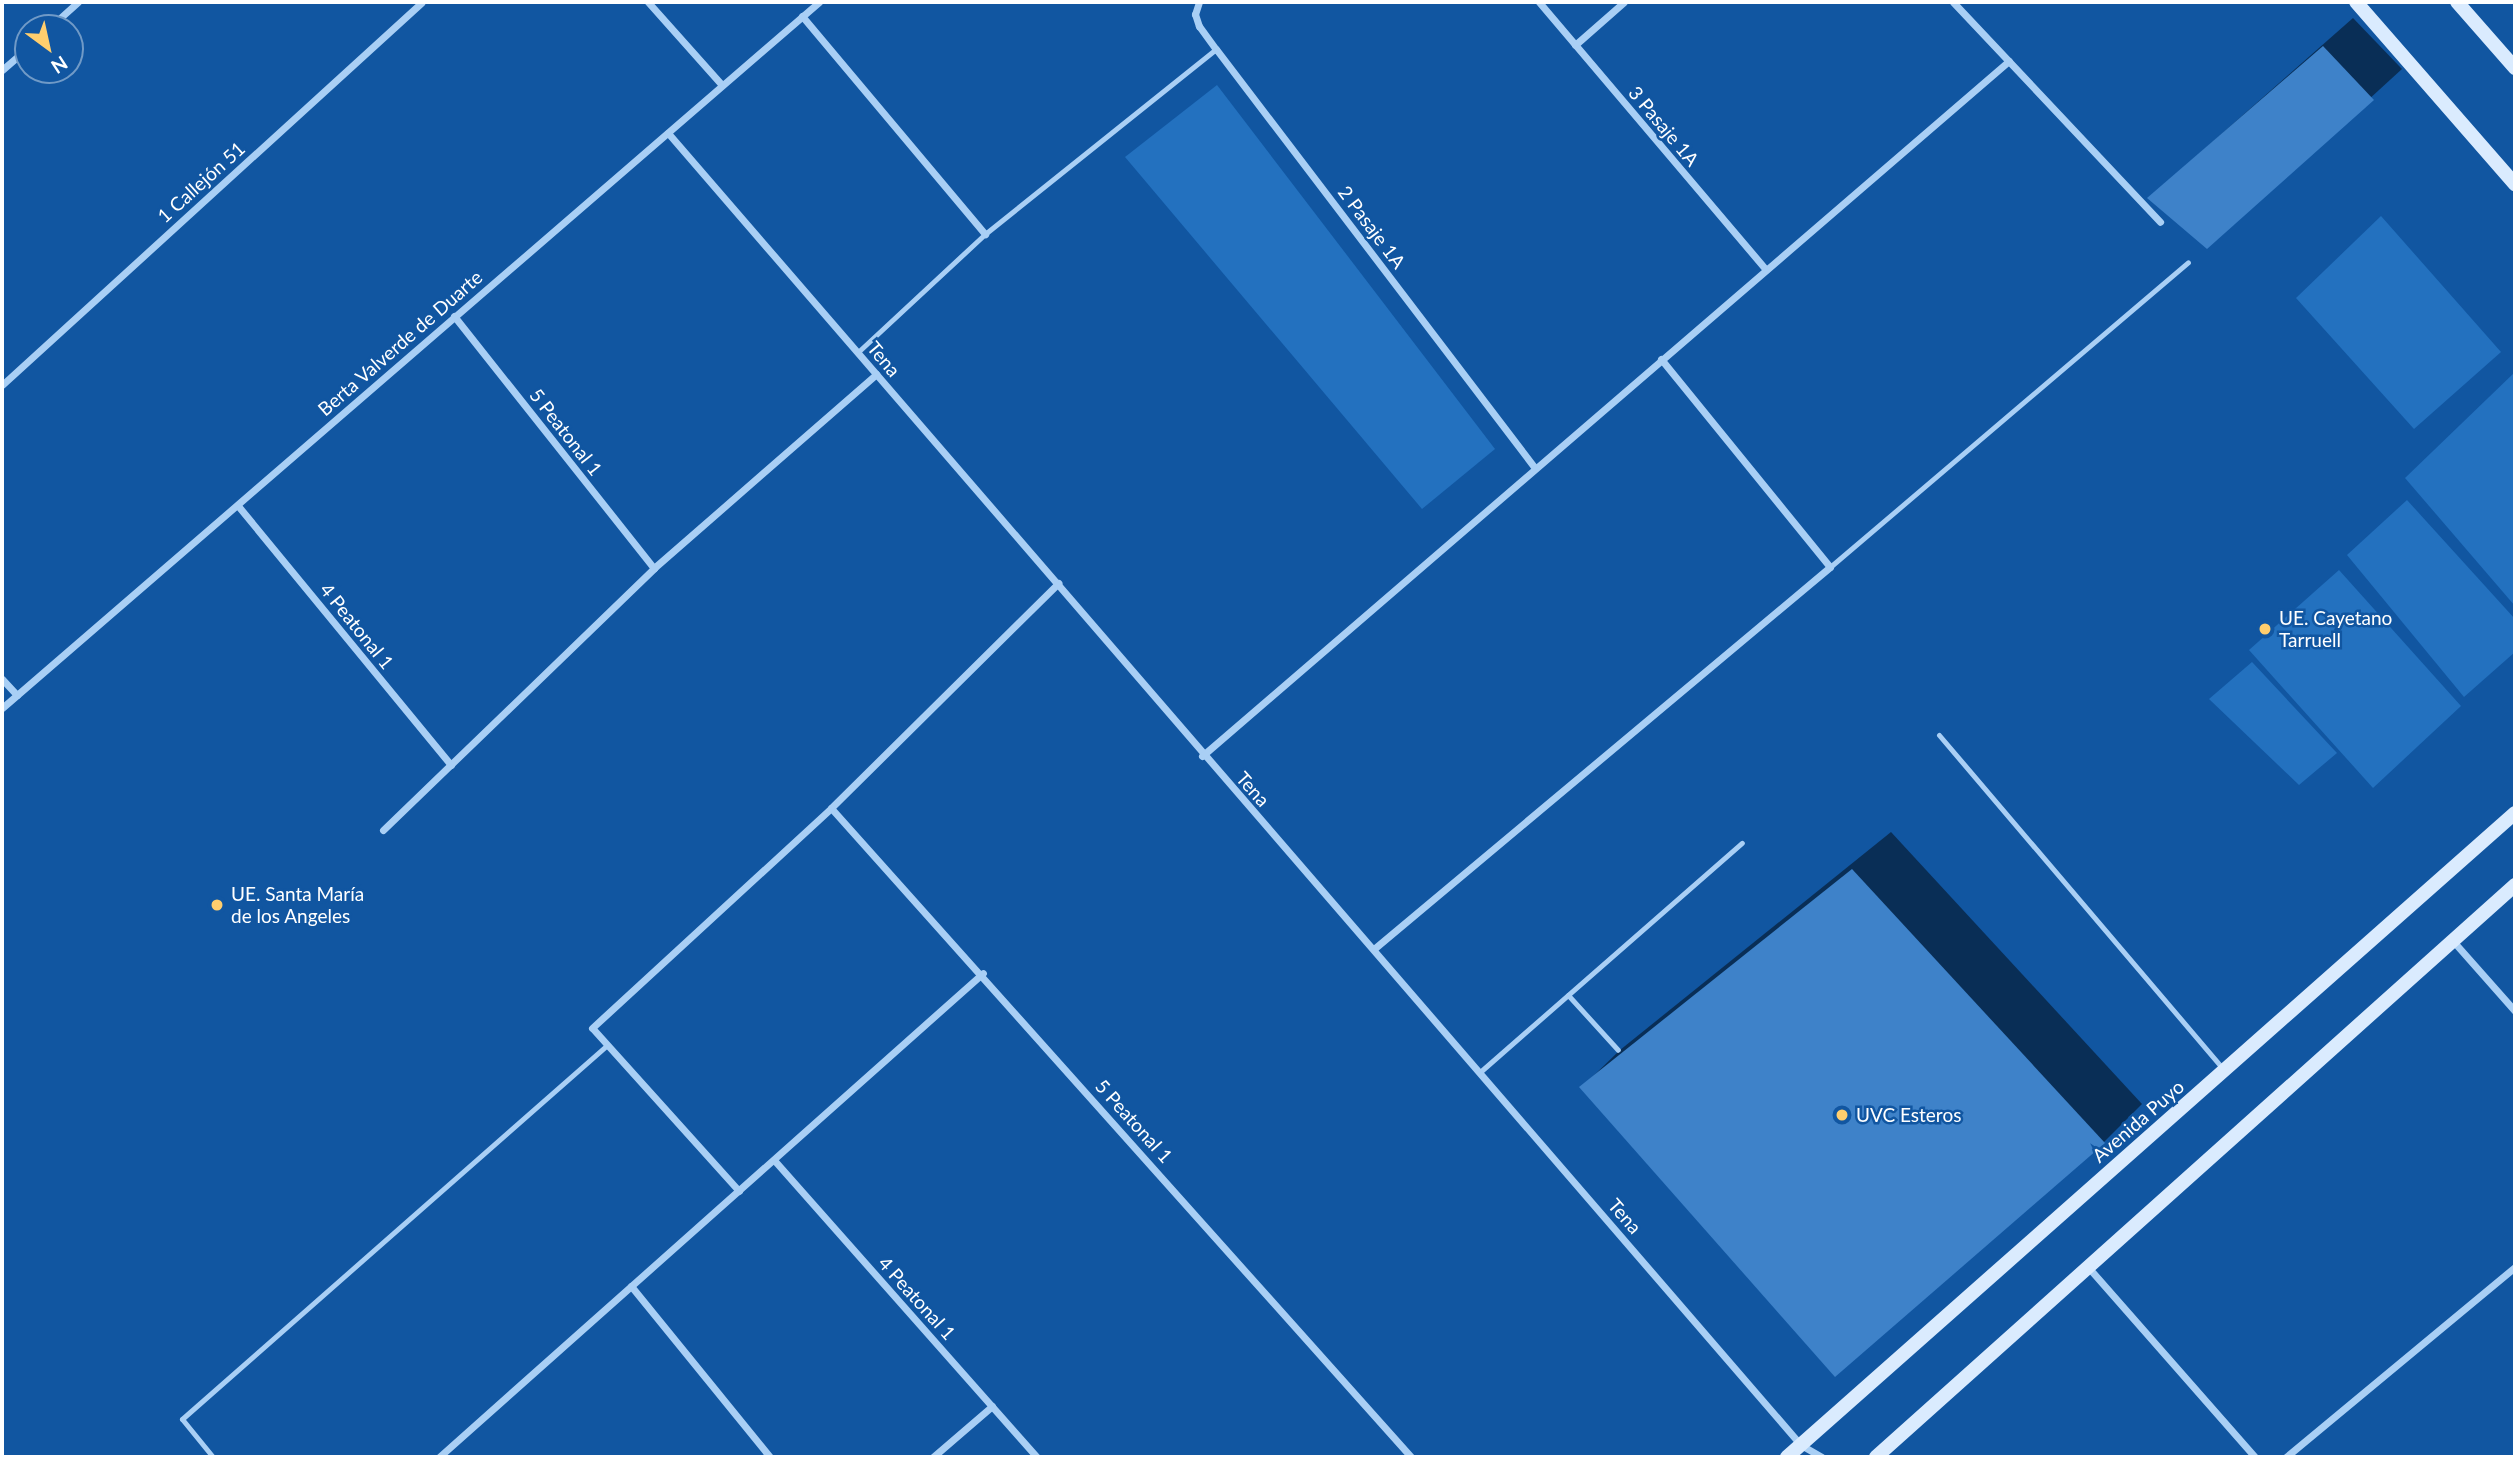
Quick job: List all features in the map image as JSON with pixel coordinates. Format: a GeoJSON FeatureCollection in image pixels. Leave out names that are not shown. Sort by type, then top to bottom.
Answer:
{"type":"FeatureCollection","features":[{"type":"Feature","properties":{"kind":"street"},"geometry":{"type":"LineString","coordinates":[[65,14],[78,2]]}},
{"type":"Feature","properties":{"kind":"street","name":"1 Callejón 51"},"geometry":{"type":"LineString","coordinates":[[2,385],[422,2]]}},
{"type":"Feature","properties":{"kind":"street"},"geometry":{"type":"LineString","coordinates":[[648,2],[721,84]]}},
{"type":"Feature","properties":{"kind":"street","name":"Berta Valverde de Duarte"},"geometry":{"type":"LineString","coordinates":[[2,708],[239,507],[454,316],[819,2]]}},
{"type":"Feature","properties":{"kind":"street","name":"2 Pasaje 1A"},"geometry":{"type":"LineString","coordinates":[[1199,2],[1195,14],[1199,26],[1535,468]]}},
{"type":"Feature","properties":{"kind":"street","name":"3 Pasaje 1A"},"geometry":{"type":"LineString","coordinates":[[1539,2],[1766,270]]}},
{"type":"Feature","properties":{"kind":"street"},"geometry":{"type":"LineString","coordinates":[[1575,45],[1624,2]]}},
{"type":"Feature","properties":{"kind":"street"},"geometry":{"type":"LineString","coordinates":[[1954,2],[2160,222]]}},
{"type":"Feature","properties":{"kind":"street"},"geometry":{"type":"LineString","coordinates":[[2356,2],[2515,184]]}},
{"type":"Feature","properties":{"kind":"street"},"geometry":{"type":"LineString","coordinates":[[2457,2],[2515,68]]}},
{"type":"Feature","properties":{"kind":"street"},"geometry":{"type":"LineString","coordinates":[[802,16],[985,234]]}},
{"type":"Feature","properties":{"kind":"street"},"geometry":{"type":"LineString","coordinates":[[1202,756],[2009,61]]}},
{"type":"Feature","properties":{"kind":"street","name":"Tena"},"geometry":{"type":"LineString","coordinates":[[668,134],[1058,583],[1202,756],[1375,948],[1801,1445],[1822,1457]]}},
{"type":"Feature","properties":{"kind":"street","name":"5 Peatonal 1"},"geometry":{"type":"LineString","coordinates":[[454,316],[654,568]]}},
{"type":"Feature","properties":{"kind":"street"},"geometry":{"type":"LineString","coordinates":[[1375,948],[1830,568],[1661,359]]}},
{"type":"Feature","properties":{"kind":"street"},"geometry":{"type":"LineString","coordinates":[[383,830],[654,568],[876,374]]}},
{"type":"Feature","properties":{"kind":"street","name":"4 Peatonal 1"},"geometry":{"type":"LineString","coordinates":[[239,507],[451,765]]}},
{"type":"Feature","properties":{"kind":"street"},"geometry":{"type":"LineString","coordinates":[[739,1191],[592,1028],[831,808],[1058,583]]}},
{"type":"Feature","properties":{"kind":"street"},"geometry":{"type":"LineString","coordinates":[[2,679],[17,695]]}},
{"type":"Feature","properties":{"kind":"street","name":"5 Peatonal 1"},"geometry":{"type":"LineString","coordinates":[[831,808],[983,973],[1411,1457]]}},
{"type":"Feature","properties":{"kind":"street","name":"Avenida Puyo"},"geometry":{"type":"LineString","coordinates":[[1787,1457],[2515,813]]}},
{"type":"Feature","properties":{"kind":"street"},"geometry":{"type":"LineString","coordinates":[[1876,1457],[2515,885]]}},
{"type":"Feature","properties":{"kind":"street"},"geometry":{"type":"LineString","coordinates":[[2453,941],[2515,1012]]}},
{"type":"Feature","properties":{"kind":"street"},"geometry":{"type":"LineString","coordinates":[[439,1457],[983,973]]}},
{"type":"Feature","properties":{"kind":"street","name":"4 Peatonal 1"},"geometry":{"type":"LineString","coordinates":[[774,1160],[1037,1457]]}},
{"type":"Feature","properties":{"kind":"street"},"geometry":{"type":"LineString","coordinates":[[2088,1267],[2255,1457]]}},
{"type":"Feature","properties":{"kind":"street"},"geometry":{"type":"LineString","coordinates":[[2286,1457],[2515,1267]]}},
{"type":"Feature","properties":{"kind":"street"},"geometry":{"type":"LineString","coordinates":[[631,1286],[770,1457]]}},
{"type":"Feature","properties":{"kind":"street"},"geometry":{"type":"LineString","coordinates":[[933,1457],[992,1406]]}},
{"type":"Feature","properties":{"kind":"lane"},"geometry":{"type":"LineString","coordinates":[[858,352],[985,234],[1216,49]]}},
{"type":"Feature","properties":{"kind":"lane"},"geometry":{"type":"LineString","coordinates":[[1830,568],[2188,262]]}},
{"type":"Feature","properties":{"kind":"lane"},"geometry":{"type":"LineString","coordinates":[[1939,735],[2224,1070]]}},
{"type":"Feature","properties":{"kind":"lane"},"geometry":{"type":"LineString","coordinates":[[1480,1072],[1742,843]]}},
{"type":"Feature","properties":{"kind":"lane"},"geometry":{"type":"LineString","coordinates":[[1568,995],[1618,1050]]}},
{"type":"Feature","properties":{"kind":"lane"},"geometry":{"type":"LineString","coordinates":[[213,1457],[182,1419],[606,1046]]}},
{"type":"Feature","properties":{"kind":"shaded area"},"geometry":{"type":"Polygon","coordinates":[[[1217,85],[1495,449],[1422,509],[1125,157],[1217,85]]]}},
{"type":"Feature","properties":{"kind":"shaded area"},"geometry":{"type":"Polygon","coordinates":[[[2381,216],[2501,352],[2414,429],[2296,298],[2381,216]]]}},
{"type":"Feature","properties":{"kind":"shaded area"},"geometry":{"type":"Polygon","coordinates":[[[2515,372],[2515,606],[2405,478],[2515,372]]]}},
{"type":"Feature","properties":{"kind":"shaded area"},"geometry":{"type":"Polygon","coordinates":[[[2407,500],[2515,619],[2515,652],[2464,697],[2347,555],[2407,500]]]}},
{"type":"Feature","properties":{"kind":"shaded area"},"geometry":{"type":"Polygon","coordinates":[[[2339,570],[2461,706],[2373,788],[2249,650],[2339,570]]]}},
{"type":"Feature","properties":{"kind":"shaded area"},"geometry":{"type":"Polygon","coordinates":[[[2252,662],[2337,753],[2299,785],[2209,699],[2252,662]]]}},
{"type":"Feature","properties":{"kind":"building"},"geometry":{"type":"Polygon","coordinates":[[[2323,46],[2374,100],[2207,249],[2147,198],[2323,46]]]}},
{"type":"Feature","properties":{"kind":"building","name":"UVC Esteros"},"geometry":{"type":"Polygon","coordinates":[[[1852,869],[2105,1143],[1835,1377],[1579,1087],[1852,869]]]}},
{"type":"Feature","properties":{"kind":"place","name":"UE. Cayetano Tarruell"},"geometry":{"type":"Point","coordinates":[2265,629]}},
{"type":"Feature","properties":{"kind":"place","name":"UE. Santa María de los Angeles"},"geometry":{"type":"Point","coordinates":[217,905]}},
{"type":"Feature","properties":{"kind":"place","name":"UVC Esteros"},"geometry":{"type":"Point","coordinates":[1842,1115]}}]}
